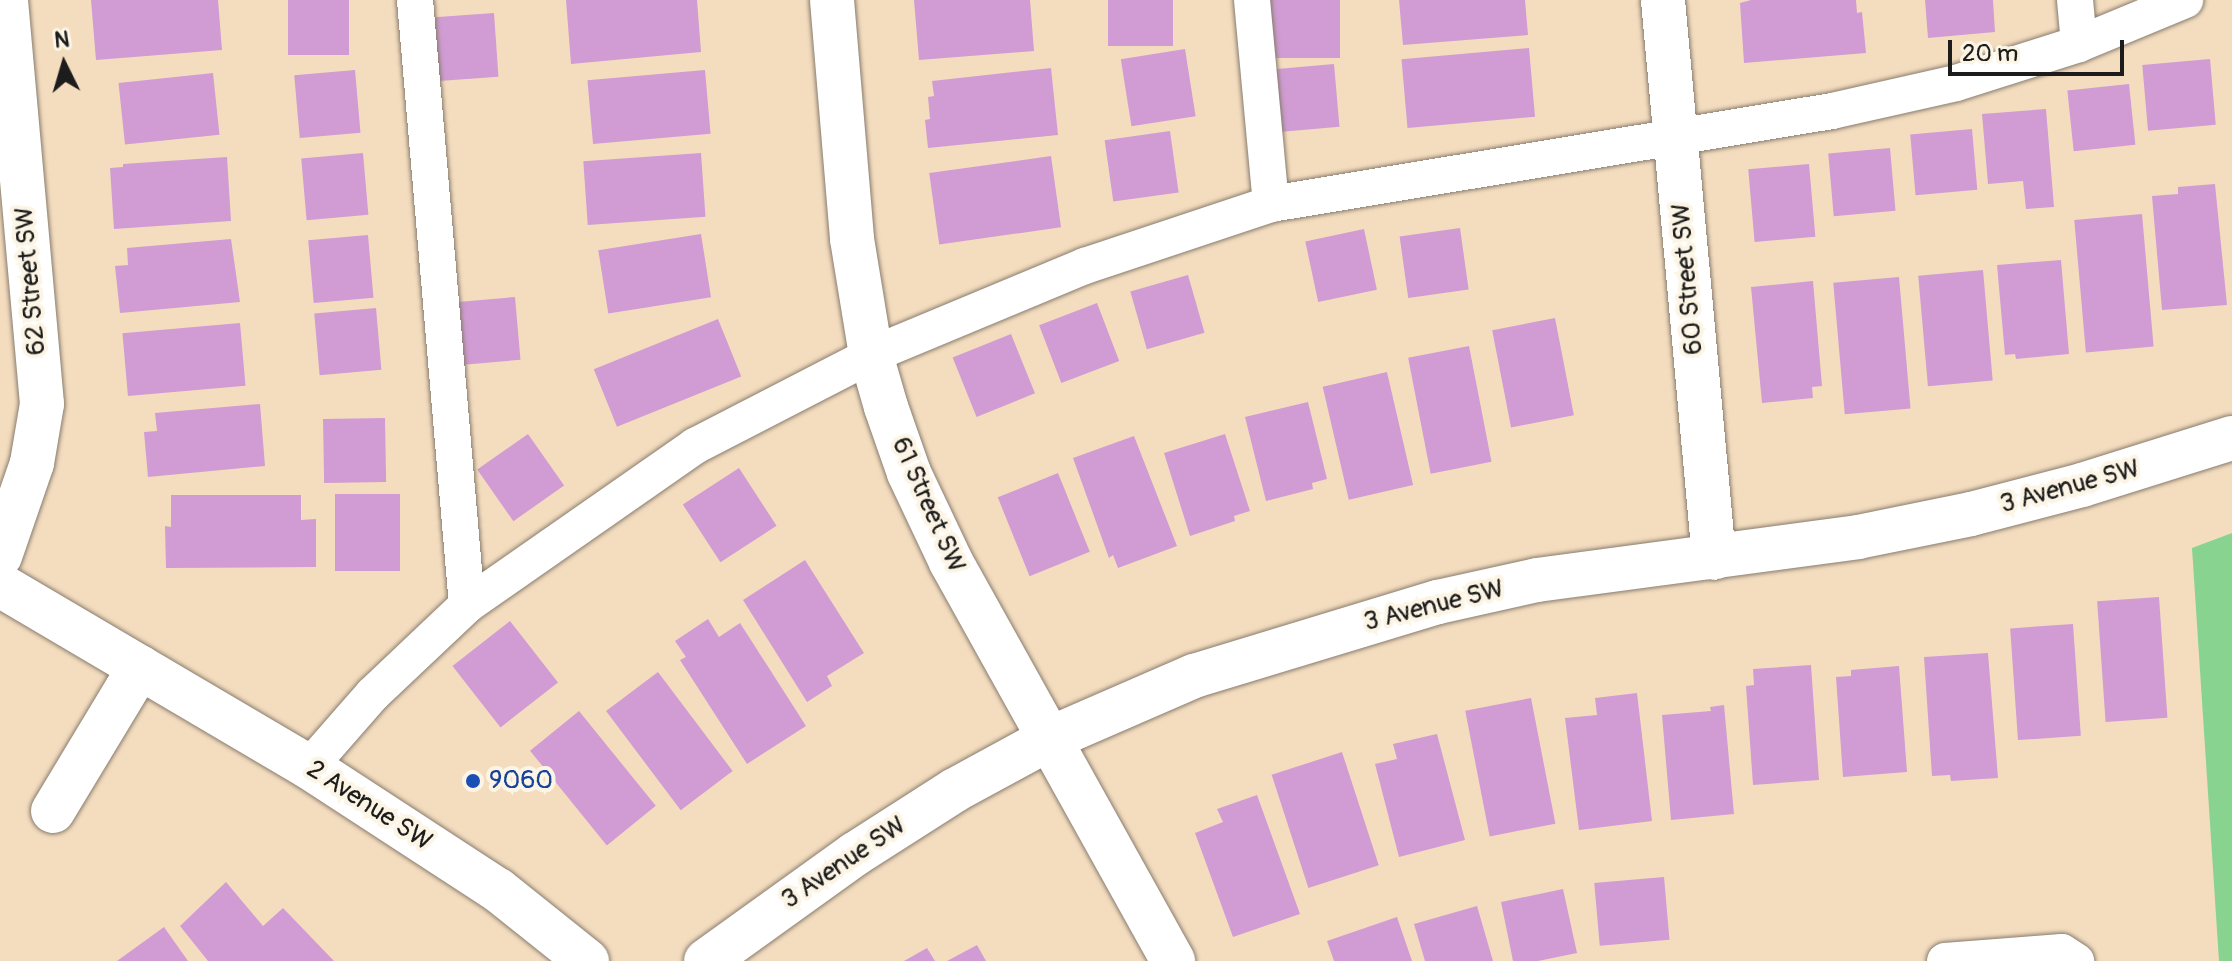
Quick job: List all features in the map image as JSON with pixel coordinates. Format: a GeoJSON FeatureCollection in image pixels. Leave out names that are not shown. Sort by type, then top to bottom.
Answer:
{"type":"FeatureCollection","features":[{"type":"Feature","properties":{"kind":"street","name":"62 Street SW"},"geometry":{"type":"LineString","coordinates":[[0,556],[32,463],[42,404],[6,0]]}},
{"type":"Feature","properties":{"kind":"street","name":"61 Street SW"},"geometry":{"type":"LineString","coordinates":[[832,0],[852,239],[871,355],[895,434],[928,516],[1173,961]]}},
{"type":"Feature","properties":{"kind":"street","name":"60 Street SW"},"geometry":{"type":"LineString","coordinates":[[1663,0],[1714,558]]}},
{"type":"Feature","properties":{"kind":"street","name":"3 Avenue SW"},"geometry":{"type":"LineString","coordinates":[[706,961],[855,854],[955,790],[1049,739],[1194,676],[1438,602],[1537,580],[1858,537],[1971,514],[2082,485],[2232,438]]}},
{"type":"Feature","properties":{"kind":"street","name":"2 Avenue SW"},"geometry":{"type":"LineString","coordinates":[[0,585],[309,767],[498,890],[587,961]]}},
{"type":"Feature","properties":{"kind":"street"},"geometry":{"type":"LineString","coordinates":[[53,811],[140,667]]}},
{"type":"Feature","properties":{"kind":"lane"},"geometry":{"type":"LineString","coordinates":[[415,0],[467,605]]}},
{"type":"Feature","properties":{"kind":"lane"},"geometry":{"type":"LineString","coordinates":[[1252,0],[1271,204]]}},
{"type":"Feature","properties":{"kind":"lane"},"geometry":{"type":"LineString","coordinates":[[2075,0],[2079,44]]}},
{"type":"Feature","properties":{"kind":"lane"},"geometry":{"type":"LineString","coordinates":[[309,767],[373,694],[467,605],[695,446],[871,355],[1085,266],[1271,204],[1832,111],[1941,87],[2079,44],[2185,0]]}},
{"type":"Feature","properties":{"kind":"lane"},"geometry":{"type":"LineString","coordinates":[[1945,961],[2062,952],[2076,961]]}},
{"type":"Feature","properties":{"kind":"green space"},"geometry":{"type":"Polygon","coordinates":[[[2232,533],[2232,961],[2219,961],[2192,548],[2232,533]]]}},
{"type":"Feature","properties":{"kind":"building"},"geometry":{"type":"Polygon","coordinates":[[[91,0],[218,0],[222,50],[96,60],[91,0]]]}},
{"type":"Feature","properties":{"kind":"building"},"geometry":{"type":"Polygon","coordinates":[[[288,0],[349,0],[349,55],[288,55],[288,0]]]}},
{"type":"Feature","properties":{"kind":"building"},"geometry":{"type":"Polygon","coordinates":[[[566,0],[697,0],[701,52],[571,64],[566,0]]]}},
{"type":"Feature","properties":{"kind":"building"},"geometry":{"type":"Polygon","coordinates":[[[914,0],[1030,0],[1034,51],[919,60],[914,0]]]}},
{"type":"Feature","properties":{"kind":"building"},"geometry":{"type":"Polygon","coordinates":[[[1108,0],[1173,0],[1173,46],[1108,46],[1108,0]]]}},
{"type":"Feature","properties":{"kind":"building"},"geometry":{"type":"Polygon","coordinates":[[[1265,0],[1340,0],[1340,58],[1265,58],[1265,0]]]}},
{"type":"Feature","properties":{"kind":"building"},"geometry":{"type":"Polygon","coordinates":[[[1399,0],[1525,0],[1528,35],[1403,45],[1399,0]]]}},
{"type":"Feature","properties":{"kind":"building"},"geometry":{"type":"Polygon","coordinates":[[[1751,0],[1856,0],[1857,13],[1862,12],[1866,53],[1744,63],[1740,3],[1751,0]]]}},
{"type":"Feature","properties":{"kind":"building"},"geometry":{"type":"Polygon","coordinates":[[[1925,0],[1993,0],[1995,32],[1928,38],[1925,0]]]}},
{"type":"Feature","properties":{"kind":"building"},"geometry":{"type":"Polygon","coordinates":[[[494,13],[498,77],[436,81],[431,17],[494,13]]]}},
{"type":"Feature","properties":{"kind":"building"},"geometry":{"type":"Polygon","coordinates":[[[1529,48],[1535,117],[1408,128],[1401,59],[1529,48]]]}},
{"type":"Feature","properties":{"kind":"building"},"geometry":{"type":"Polygon","coordinates":[[[1185,49],[1196,116],[1131,126],[1121,59],[1185,49]]]}},
{"type":"Feature","properties":{"kind":"building"},"geometry":{"type":"Polygon","coordinates":[[[2210,59],[2216,125],[2148,131],[2142,65],[2210,59]]]}},
{"type":"Feature","properties":{"kind":"building"},"geometry":{"type":"Polygon","coordinates":[[[1334,64],[1339,127],[1277,132],[1271,69],[1334,64]]]}},
{"type":"Feature","properties":{"kind":"building"},"geometry":{"type":"Polygon","coordinates":[[[1051,68],[1058,135],[928,148],[925,120],[930,119],[928,97],[934,96],[932,81],[1051,68]]]}},
{"type":"Feature","properties":{"kind":"building"},"geometry":{"type":"Polygon","coordinates":[[[355,70],[360,133],[300,138],[294,75],[355,70]]]}},
{"type":"Feature","properties":{"kind":"building"},"geometry":{"type":"Polygon","coordinates":[[[705,70],[711,134],[593,144],[587,80],[705,70]]]}},
{"type":"Feature","properties":{"kind":"building"},"geometry":{"type":"Polygon","coordinates":[[[213,73],[219,135],[125,145],[119,83],[213,73]]]}},
{"type":"Feature","properties":{"kind":"building"},"geometry":{"type":"Polygon","coordinates":[[[2129,84],[2135,145],[2074,151],[2067,90],[2129,84]]]}},
{"type":"Feature","properties":{"kind":"building"},"geometry":{"type":"Polygon","coordinates":[[[2046,109],[2054,207],[2026,209],[2023,181],[1988,184],[1982,114],[2046,109]]]}},
{"type":"Feature","properties":{"kind":"building"},"geometry":{"type":"Polygon","coordinates":[[[1972,129],[1977,190],[1916,195],[1910,134],[1972,129]]]}},
{"type":"Feature","properties":{"kind":"building"},"geometry":{"type":"Polygon","coordinates":[[[1170,131],[1179,192],[1113,202],[1105,140],[1170,131]]]}},
{"type":"Feature","properties":{"kind":"building"},"geometry":{"type":"Polygon","coordinates":[[[1890,148],[1895,211],[1834,216],[1828,153],[1890,148]]]}},
{"type":"Feature","properties":{"kind":"building"},"geometry":{"type":"Polygon","coordinates":[[[363,153],[368,215],[307,220],[301,158],[363,153]]]}},
{"type":"Feature","properties":{"kind":"building"},"geometry":{"type":"Polygon","coordinates":[[[701,153],[705,217],[588,225],[583,161],[701,153]]]}},
{"type":"Feature","properties":{"kind":"building"},"geometry":{"type":"Polygon","coordinates":[[[1051,156],[1061,227],[939,244],[929,173],[1051,156]]]}},
{"type":"Feature","properties":{"kind":"building"},"geometry":{"type":"Polygon","coordinates":[[[227,157],[231,221],[114,229],[110,168],[123,167],[123,164],[227,157]]]}},
{"type":"Feature","properties":{"kind":"building"},"geometry":{"type":"Polygon","coordinates":[[[1809,164],[1815,237],[1755,242],[1748,169],[1809,164]]]}},
{"type":"Feature","properties":{"kind":"building"},"geometry":{"type":"Polygon","coordinates":[[[2215,184],[2227,305],[2162,310],[2152,196],[2178,194],[2178,187],[2215,184]]]}},
{"type":"Feature","properties":{"kind":"building"},"geometry":{"type":"Polygon","coordinates":[[[2142,214],[2154,346],[2086,352],[2074,220],[2142,214]]]}},
{"type":"Feature","properties":{"kind":"building"},"geometry":{"type":"Polygon","coordinates":[[[1460,228],[1469,289],[1408,298],[1400,236],[1460,228]]]}},
{"type":"Feature","properties":{"kind":"building"},"geometry":{"type":"Polygon","coordinates":[[[1364,229],[1377,290],[1318,302],[1305,241],[1364,229]]]}},
{"type":"Feature","properties":{"kind":"building"},"geometry":{"type":"Polygon","coordinates":[[[701,234],[711,297],[608,313],[598,250],[701,234]]]}},
{"type":"Feature","properties":{"kind":"building"},"geometry":{"type":"Polygon","coordinates":[[[368,235],[373,298],[314,303],[308,240],[368,235]]]}},
{"type":"Feature","properties":{"kind":"building"},"geometry":{"type":"Polygon","coordinates":[[[231,239],[240,302],[120,313],[115,266],[128,265],[127,248],[231,239]]]}},
{"type":"Feature","properties":{"kind":"building"},"geometry":{"type":"Polygon","coordinates":[[[2061,260],[2069,354],[2016,359],[2015,354],[2005,355],[1997,265],[2061,260]]]}},
{"type":"Feature","properties":{"kind":"building"},"geometry":{"type":"Polygon","coordinates":[[[1983,270],[1993,381],[1928,386],[1918,276],[1983,270]]]}},
{"type":"Feature","properties":{"kind":"building"},"geometry":{"type":"Polygon","coordinates":[[[1188,275],[1205,333],[1147,349],[1130,292],[1188,275]]]}},
{"type":"Feature","properties":{"kind":"building"},"geometry":{"type":"Polygon","coordinates":[[[1899,277],[1911,408],[1845,414],[1833,283],[1899,277]]]}},
{"type":"Feature","properties":{"kind":"building"},"geometry":{"type":"Polygon","coordinates":[[[1813,281],[1822,386],[1812,387],[1813,398],[1762,403],[1751,287],[1813,281]]]}},
{"type":"Feature","properties":{"kind":"building"},"geometry":{"type":"Polygon","coordinates":[[[515,297],[520,360],[461,365],[455,302],[515,297]]]}},
{"type":"Feature","properties":{"kind":"building"},"geometry":{"type":"Polygon","coordinates":[[[1097,303],[1119,361],[1061,383],[1039,325],[1097,303]]]}},
{"type":"Feature","properties":{"kind":"building"},"geometry":{"type":"Polygon","coordinates":[[[376,308],[381,370],[320,375],[314,313],[376,308]]]}},
{"type":"Feature","properties":{"kind":"building"},"geometry":{"type":"Polygon","coordinates":[[[1555,318],[1574,415],[1511,427],[1492,330],[1555,318]]]}},
{"type":"Feature","properties":{"kind":"building"},"geometry":{"type":"Polygon","coordinates":[[[718,319],[741,376],[617,427],[594,369],[718,319]]]}},
{"type":"Feature","properties":{"kind":"building"},"geometry":{"type":"Polygon","coordinates":[[[240,323],[245,386],[128,396],[122,333],[240,323]]]}},
{"type":"Feature","properties":{"kind":"building"},"geometry":{"type":"Polygon","coordinates":[[[1011,334],[1035,393],[977,417],[953,358],[1011,334]]]}},
{"type":"Feature","properties":{"kind":"building"},"geometry":{"type":"Polygon","coordinates":[[[1469,346],[1492,462],[1431,474],[1408,358],[1469,346]]]}},
{"type":"Feature","properties":{"kind":"building"},"geometry":{"type":"Polygon","coordinates":[[[1387,372],[1413,485],[1349,500],[1323,387],[1387,372]]]}},
{"type":"Feature","properties":{"kind":"building"},"geometry":{"type":"Polygon","coordinates":[[[1308,402],[1327,479],[1312,483],[1313,489],[1266,501],[1245,417],[1308,402]]]}},
{"type":"Feature","properties":{"kind":"building"},"geometry":{"type":"Polygon","coordinates":[[[260,404],[265,466],[148,477],[144,432],[157,431],[155,413],[260,404]]]}},
{"type":"Feature","properties":{"kind":"building"},"geometry":{"type":"Polygon","coordinates":[[[385,418],[386,482],[324,483],[323,419],[385,418]]]}},
{"type":"Feature","properties":{"kind":"building"},"geometry":{"type":"Polygon","coordinates":[[[528,434],[564,486],[513,521],[477,470],[528,434]]]}},
{"type":"Feature","properties":{"kind":"building"},"geometry":{"type":"Polygon","coordinates":[[[1225,434],[1250,511],[1234,516],[1235,521],[1190,536],[1164,453],[1225,434]]]}},
{"type":"Feature","properties":{"kind":"building"},"geometry":{"type":"Polygon","coordinates":[[[1134,436],[1177,546],[1118,568],[1113,555],[1109,558],[1073,458],[1134,436]]]}},
{"type":"Feature","properties":{"kind":"building"},"geometry":{"type":"Polygon","coordinates":[[[739,468],[777,526],[720,562],[683,504],[739,468]]]}},
{"type":"Feature","properties":{"kind":"building"},"geometry":{"type":"Polygon","coordinates":[[[1058,473],[1090,552],[1030,576],[998,497],[1058,473]]]}},
{"type":"Feature","properties":{"kind":"building"},"geometry":{"type":"Polygon","coordinates":[[[335,494],[400,494],[400,571],[335,571],[335,494]]]}},
{"type":"Feature","properties":{"kind":"building"},"geometry":{"type":"Polygon","coordinates":[[[171,495],[301,495],[301,520],[316,519],[316,567],[166,568],[165,526],[171,527],[171,495]]]}},
{"type":"Feature","properties":{"kind":"building"},"geometry":{"type":"Polygon","coordinates":[[[805,560],[864,653],[827,676],[832,686],[807,702],[743,600],[805,560]]]}},
{"type":"Feature","properties":{"kind":"building"},"geometry":{"type":"Polygon","coordinates":[[[2159,597],[2167,718],[2106,722],[2097,601],[2159,597]]]}},
{"type":"Feature","properties":{"kind":"building"},"geometry":{"type":"Polygon","coordinates":[[[708,619],[719,637],[740,623],[806,726],[747,764],[680,660],[686,657],[675,641],[708,619]]]}},
{"type":"Feature","properties":{"kind":"building"},"geometry":{"type":"Polygon","coordinates":[[[510,621],[558,682],[500,727],[452,666],[510,621]]]}},
{"type":"Feature","properties":{"kind":"building"},"geometry":{"type":"Polygon","coordinates":[[[2073,624],[2081,736],[2018,740],[2010,628],[2073,624]]]}},
{"type":"Feature","properties":{"kind":"building"},"geometry":{"type":"Polygon","coordinates":[[[1988,653],[1998,778],[1951,781],[1950,775],[1932,776],[1924,657],[1988,653]]]}},
{"type":"Feature","properties":{"kind":"building"},"geometry":{"type":"Polygon","coordinates":[[[1811,665],[1819,780],[1753,785],[1746,686],[1754,685],[1753,669],[1811,665]]]}},
{"type":"Feature","properties":{"kind":"building"},"geometry":{"type":"Polygon","coordinates":[[[1899,666],[1907,772],[1843,777],[1836,677],[1851,676],[1851,670],[1899,666]]]}},
{"type":"Feature","properties":{"kind":"building"},"geometry":{"type":"Polygon","coordinates":[[[658,672],[733,771],[681,810],[606,711],[658,672]]]}},
{"type":"Feature","properties":{"kind":"building"},"geometry":{"type":"Polygon","coordinates":[[[1637,693],[1652,821],[1579,830],[1565,718],[1597,715],[1595,698],[1637,693]]]}},
{"type":"Feature","properties":{"kind":"building"},"geometry":{"type":"Polygon","coordinates":[[[1531,698],[1555,824],[1490,836],[1465,711],[1531,698]]]}},
{"type":"Feature","properties":{"kind":"building"},"geometry":{"type":"Polygon","coordinates":[[[1724,705],[1734,814],[1671,820],[1662,715],[1711,711],[1710,707],[1724,705]]]}},
{"type":"Feature","properties":{"kind":"building"},"geometry":{"type":"Polygon","coordinates":[[[579,711],[656,806],[607,845],[530,751],[579,711]]]}},
{"type":"Feature","properties":{"kind":"building"},"geometry":{"type":"Polygon","coordinates":[[[1437,734],[1465,840],[1399,857],[1375,764],[1397,759],[1393,744],[1437,734]]]}},
{"type":"Feature","properties":{"kind":"building"},"geometry":{"type":"Polygon","coordinates":[[[1342,752],[1379,865],[1308,888],[1272,775],[1342,752]]]}},
{"type":"Feature","properties":{"kind":"building"},"geometry":{"type":"Polygon","coordinates":[[[1257,795],[1300,914],[1233,937],[1195,833],[1223,822],[1217,809],[1257,795]]]}},
{"type":"Feature","properties":{"kind":"building"},"geometry":{"type":"Polygon","coordinates":[[[1664,877],[1669,940],[1600,946],[1594,883],[1664,877]]]}},
{"type":"Feature","properties":{"kind":"building"},"geometry":{"type":"Polygon","coordinates":[[[226,882],[263,926],[283,908],[334,961],[208,961],[180,926],[226,882]]]}},
{"type":"Feature","properties":{"kind":"building"},"geometry":{"type":"Polygon","coordinates":[[[1563,889],[1577,953],[1538,961],[1513,961],[1501,902],[1563,889]]]}},
{"type":"Feature","properties":{"kind":"building"},"geometry":{"type":"Polygon","coordinates":[[[1477,906],[1493,961],[1425,961],[1414,924],[1477,906]]]}},
{"type":"Feature","properties":{"kind":"building"},"geometry":{"type":"Polygon","coordinates":[[[1397,917],[1412,961],[1334,961],[1327,941],[1397,917]]]}},
{"type":"Feature","properties":{"kind":"building"},"geometry":{"type":"Polygon","coordinates":[[[164,927],[188,961],[117,961],[164,927]]]}},
{"type":"Feature","properties":{"kind":"building"},"geometry":{"type":"Polygon","coordinates":[[[977,945],[986,961],[947,961],[977,945]]]}},
{"type":"Feature","properties":{"kind":"building"},"geometry":{"type":"Polygon","coordinates":[[[927,948],[935,961],[904,961],[927,948]]]}},
{"type":"Feature","properties":{"kind":"place","name":"9060"},"geometry":{"type":"Point","coordinates":[473,781]}}]}
